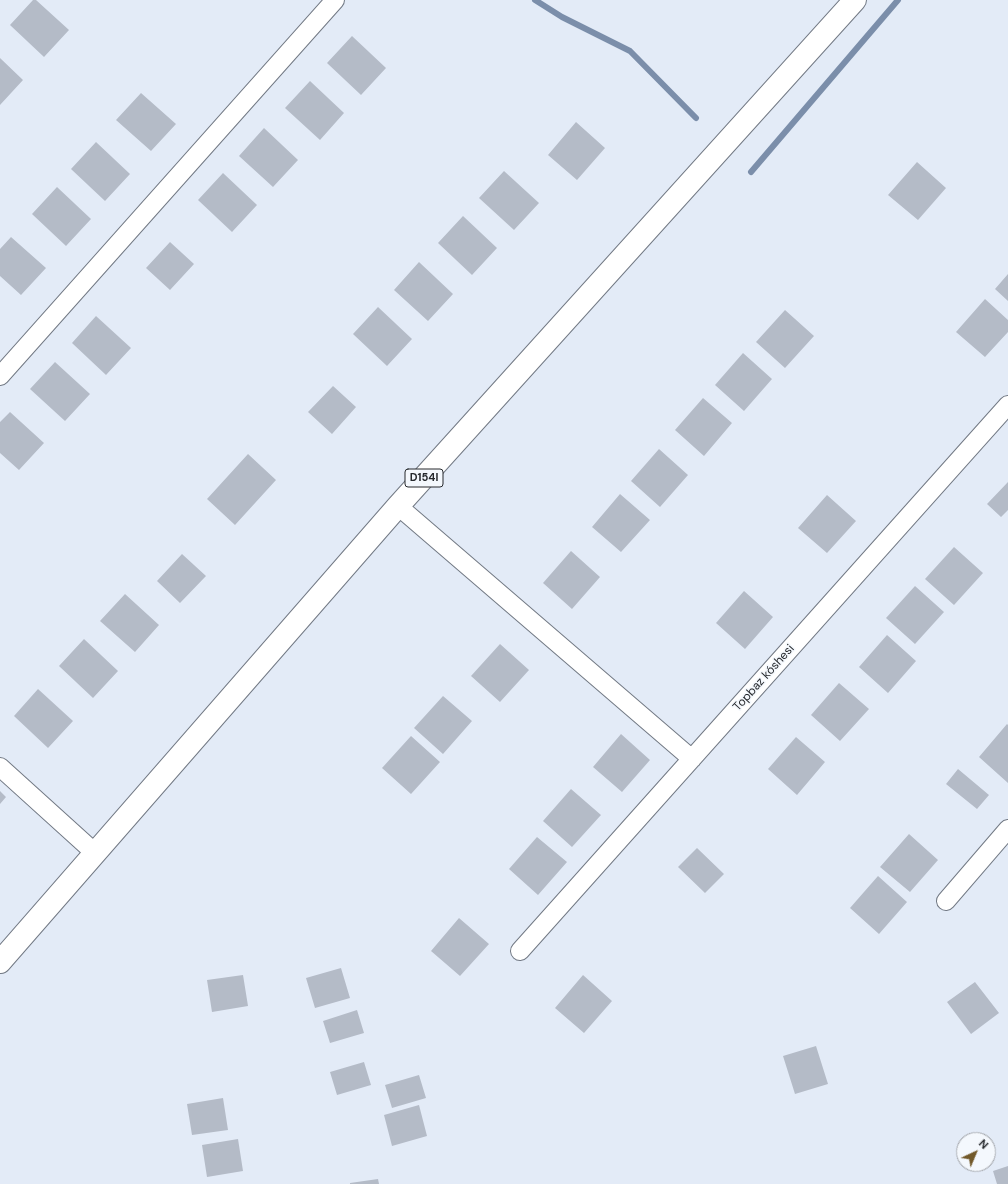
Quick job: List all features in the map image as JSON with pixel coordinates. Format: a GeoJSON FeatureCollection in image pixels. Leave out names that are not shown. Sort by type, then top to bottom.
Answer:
{"type":"FeatureCollection","features":[{"type":"Feature","properties":{"kind":"main road","name":"D154l"},"geometry":{"type":"LineString","coordinates":[[0,962],[398,506],[855,0]]}},
{"type":"Feature","properties":{"kind":"street"},"geometry":{"type":"LineString","coordinates":[[0,376],[335,0]]}},
{"type":"Feature","properties":{"kind":"street","name":"Topbaz kóshesi"},"geometry":{"type":"LineString","coordinates":[[520,951],[692,758],[1005,416]]}},
{"type":"Feature","properties":{"kind":"street"},"geometry":{"type":"LineString","coordinates":[[398,506],[692,758]]}},
{"type":"Feature","properties":{"kind":"street"},"geometry":{"type":"LineString","coordinates":[[0,767],[95,853]]}},
{"type":"Feature","properties":{"kind":"street"},"geometry":{"type":"LineString","coordinates":[[946,901],[1008,829]]}},
{"type":"Feature","properties":{"kind":"building"},"geometry":{"type":"Polygon","coordinates":[[[33,0],[36,0],[69,30],[44,57],[10,25],[33,0]]]}},
{"type":"Feature","properties":{"kind":"building"},"geometry":{"type":"Polygon","coordinates":[[[352,36],[386,68],[361,95],[327,63],[352,36]]]}},
{"type":"Feature","properties":{"kind":"building"},"geometry":{"type":"Polygon","coordinates":[[[0,58],[23,80],[0,105],[0,58]]]}},
{"type":"Feature","properties":{"kind":"building"},"geometry":{"type":"Polygon","coordinates":[[[310,81],[344,113],[320,140],[285,108],[310,81]]]}},
{"type":"Feature","properties":{"kind":"building"},"geometry":{"type":"Polygon","coordinates":[[[141,93],[176,124],[151,151],[116,120],[141,93]]]}},
{"type":"Feature","properties":{"kind":"building"},"geometry":{"type":"Polygon","coordinates":[[[576,122],[605,148],[577,180],[548,155],[576,122]]]}},
{"type":"Feature","properties":{"kind":"building"},"geometry":{"type":"Polygon","coordinates":[[[264,128],[298,160],[273,187],[239,156],[264,128]]]}},
{"type":"Feature","properties":{"kind":"building"},"geometry":{"type":"Polygon","coordinates":[[[96,142],[130,174],[105,201],[71,169],[96,142]]]}},
{"type":"Feature","properties":{"kind":"building"},"geometry":{"type":"Polygon","coordinates":[[[917,162],[946,188],[918,220],[888,195],[917,162]]]}},
{"type":"Feature","properties":{"kind":"building"},"geometry":{"type":"Polygon","coordinates":[[[504,171],[539,203],[514,230],[479,198],[504,171]]]}},
{"type":"Feature","properties":{"kind":"building"},"geometry":{"type":"Polygon","coordinates":[[[223,173],[257,205],[232,232],[198,200],[223,173]]]}},
{"type":"Feature","properties":{"kind":"building"},"geometry":{"type":"Polygon","coordinates":[[[57,187],[91,219],[66,246],[32,214],[57,187]]]}},
{"type":"Feature","properties":{"kind":"building"},"geometry":{"type":"Polygon","coordinates":[[[463,216],[497,248],[472,275],[438,243],[463,216]]]}},
{"type":"Feature","properties":{"kind":"building"},"geometry":{"type":"Polygon","coordinates":[[[11,237],[46,268],[21,295],[0,276],[0,249],[11,237]]]}},
{"type":"Feature","properties":{"kind":"building"},"geometry":{"type":"Polygon","coordinates":[[[170,242],[194,264],[170,290],[146,268],[170,242]]]}},
{"type":"Feature","properties":{"kind":"building"},"geometry":{"type":"Polygon","coordinates":[[[419,262],[453,294],[428,321],[394,290],[419,262]]]}},
{"type":"Feature","properties":{"kind":"building"},"geometry":{"type":"Polygon","coordinates":[[[1008,274],[1008,301],[995,289],[1008,274]]]}},
{"type":"Feature","properties":{"kind":"building"},"geometry":{"type":"Polygon","coordinates":[[[985,299],[1008,320],[1008,332],[985,357],[956,332],[985,299]]]}},
{"type":"Feature","properties":{"kind":"building"},"geometry":{"type":"Polygon","coordinates":[[[378,307],[412,339],[387,366],[353,334],[378,307]]]}},
{"type":"Feature","properties":{"kind":"building"},"geometry":{"type":"Polygon","coordinates":[[[785,310],[814,336],[785,368],[756,342],[785,310]]]}},
{"type":"Feature","properties":{"kind":"building"},"geometry":{"type":"Polygon","coordinates":[[[96,316],[131,348],[106,375],[72,343],[96,316]]]}},
{"type":"Feature","properties":{"kind":"building"},"geometry":{"type":"Polygon","coordinates":[[[743,353],[772,379],[744,411],[715,385],[743,353]]]}},
{"type":"Feature","properties":{"kind":"building"},"geometry":{"type":"Polygon","coordinates":[[[55,362],[90,394],[65,421],[30,389],[55,362]]]}},
{"type":"Feature","properties":{"kind":"building"},"geometry":{"type":"Polygon","coordinates":[[[333,386],[356,407],[332,434],[308,412],[333,386]]]}},
{"type":"Feature","properties":{"kind":"building"},"geometry":{"type":"Polygon","coordinates":[[[703,398],[732,423],[704,456],[675,430],[703,398]]]}},
{"type":"Feature","properties":{"kind":"building"},"geometry":{"type":"Polygon","coordinates":[[[10,412],[44,443],[19,470],[0,453],[0,422],[10,412]]]}},
{"type":"Feature","properties":{"kind":"building"},"geometry":{"type":"Polygon","coordinates":[[[659,449],[688,475],[660,507],[631,481],[659,449]]]}},
{"type":"Feature","properties":{"kind":"building"},"geometry":{"type":"Polygon","coordinates":[[[248,454],[276,480],[235,525],[207,499],[248,454]]]}},
{"type":"Feature","properties":{"kind":"building"},"geometry":{"type":"Polygon","coordinates":[[[1008,482],[1008,510],[1001,517],[987,504],[1008,482]]]}},
{"type":"Feature","properties":{"kind":"building"},"geometry":{"type":"Polygon","coordinates":[[[620,494],[650,520],[621,552],[592,527],[620,494]]]}},
{"type":"Feature","properties":{"kind":"building"},"geometry":{"type":"Polygon","coordinates":[[[827,495],[856,521],[827,553],[798,528],[827,495]]]}},
{"type":"Feature","properties":{"kind":"building"},"geometry":{"type":"Polygon","coordinates":[[[954,547],[983,573],[954,605],[925,579],[954,547]]]}},
{"type":"Feature","properties":{"kind":"building"},"geometry":{"type":"Polygon","coordinates":[[[571,551],[600,577],[572,609],[543,583],[571,551]]]}},
{"type":"Feature","properties":{"kind":"building"},"geometry":{"type":"Polygon","coordinates":[[[182,554],[206,576],[180,603],[157,581],[182,554]]]}},
{"type":"Feature","properties":{"kind":"building"},"geometry":{"type":"Polygon","coordinates":[[[915,586],[944,612],[915,644],[886,618],[915,586]]]}},
{"type":"Feature","properties":{"kind":"building"},"geometry":{"type":"Polygon","coordinates":[[[744,591],[773,617],[745,649],[716,623],[744,591]]]}},
{"type":"Feature","properties":{"kind":"building"},"geometry":{"type":"Polygon","coordinates":[[[125,594],[159,625],[135,652],[100,621],[125,594]]]}},
{"type":"Feature","properties":{"kind":"building"},"geometry":{"type":"Polygon","coordinates":[[[887,635],[916,661],[888,693],[859,667],[887,635]]]}},
{"type":"Feature","properties":{"kind":"building"},"geometry":{"type":"Polygon","coordinates":[[[84,639],[118,671],[93,698],[59,666],[84,639]]]}},
{"type":"Feature","properties":{"kind":"building"},"geometry":{"type":"Polygon","coordinates":[[[500,644],[529,670],[500,702],[471,676],[500,644]]]}},
{"type":"Feature","properties":{"kind":"building"},"geometry":{"type":"Polygon","coordinates":[[[839,683],[869,709],[840,741],[811,715],[839,683]]]}},
{"type":"Feature","properties":{"kind":"building"},"geometry":{"type":"Polygon","coordinates":[[[38,689],[73,721],[48,748],[14,716],[38,689]]]}},
{"type":"Feature","properties":{"kind":"building"},"geometry":{"type":"Polygon","coordinates":[[[443,696],[472,721],[443,754],[414,728],[443,696]]]}},
{"type":"Feature","properties":{"kind":"building"},"geometry":{"type":"Polygon","coordinates":[[[1007,724],[1008,725],[1008,783],[979,757],[1007,724]]]}},
{"type":"Feature","properties":{"kind":"building"},"geometry":{"type":"Polygon","coordinates":[[[621,734],[650,760],[622,792],[593,767],[621,734]]]}},
{"type":"Feature","properties":{"kind":"building"},"geometry":{"type":"Polygon","coordinates":[[[411,736],[440,762],[411,794],[382,768],[411,736]]]}},
{"type":"Feature","properties":{"kind":"building"},"geometry":{"type":"Polygon","coordinates":[[[796,737],[825,762],[797,795],[768,769],[796,737]]]}},
{"type":"Feature","properties":{"kind":"building"},"geometry":{"type":"Polygon","coordinates":[[[958,769],[989,795],[977,809],[946,784],[958,769]]]}},
{"type":"Feature","properties":{"kind":"building"},"geometry":{"type":"Polygon","coordinates":[[[571,789],[601,815],[572,847],[543,821],[571,789]]]}},
{"type":"Feature","properties":{"kind":"building"},"geometry":{"type":"Polygon","coordinates":[[[0,791],[6,797],[0,804],[0,791]]]}},
{"type":"Feature","properties":{"kind":"building"},"geometry":{"type":"Polygon","coordinates":[[[909,834],[938,860],[910,892],[880,867],[909,834]]]}},
{"type":"Feature","properties":{"kind":"building"},"geometry":{"type":"Polygon","coordinates":[[[537,837],[567,862],[538,895],[509,869],[537,837]]]}},
{"type":"Feature","properties":{"kind":"building"},"geometry":{"type":"Polygon","coordinates":[[[697,848],[724,874],[705,893],[678,867],[697,848]]]}},
{"type":"Feature","properties":{"kind":"building"},"geometry":{"type":"Polygon","coordinates":[[[878,876],[907,902],[879,934],[850,908],[878,876]]]}},
{"type":"Feature","properties":{"kind":"building"},"geometry":{"type":"Polygon","coordinates":[[[459,918],[489,944],[460,976],[431,951],[459,918]]]}},
{"type":"Feature","properties":{"kind":"building"},"geometry":{"type":"Polygon","coordinates":[[[341,968],[350,998],[315,1008],[306,978],[341,968]]]}},
{"type":"Feature","properties":{"kind":"building"},"geometry":{"type":"Polygon","coordinates":[[[243,975],[248,1006],[212,1012],[207,980],[243,975]]]}},
{"type":"Feature","properties":{"kind":"building"},"geometry":{"type":"Polygon","coordinates":[[[583,975],[612,1001],[584,1033],[555,1008],[583,975]]]}},
{"type":"Feature","properties":{"kind":"building"},"geometry":{"type":"Polygon","coordinates":[[[975,982],[999,1013],[971,1034],[947,1002],[975,982]]]}},
{"type":"Feature","properties":{"kind":"building"},"geometry":{"type":"Polygon","coordinates":[[[357,1010],[364,1033],[330,1043],[323,1021],[357,1010]]]}},
{"type":"Feature","properties":{"kind":"building"},"geometry":{"type":"Polygon","coordinates":[[[816,1046],[828,1084],[795,1094],[783,1056],[816,1046]]]}},
{"type":"Feature","properties":{"kind":"building"},"geometry":{"type":"Polygon","coordinates":[[[364,1062],[371,1085],[337,1095],[330,1072],[364,1062]]]}},
{"type":"Feature","properties":{"kind":"building"},"geometry":{"type":"Polygon","coordinates":[[[419,1075],[426,1098],[392,1108],[385,1085],[419,1075]]]}},
{"type":"Feature","properties":{"kind":"building"},"geometry":{"type":"Polygon","coordinates":[[[223,1098],[228,1130],[192,1135],[187,1104],[223,1098]]]}},
{"type":"Feature","properties":{"kind":"building"},"geometry":{"type":"Polygon","coordinates":[[[419,1105],[427,1136],[392,1146],[384,1115],[419,1105]]]}},
{"type":"Feature","properties":{"kind":"building"},"geometry":{"type":"Polygon","coordinates":[[[238,1139],[243,1171],[207,1177],[202,1145],[238,1139]]]}},
{"type":"Feature","properties":{"kind":"building"},"geometry":{"type":"Polygon","coordinates":[[[1008,1166],[1008,1184],[997,1184],[993,1172],[996,1172],[996,1170],[1008,1166]]]}},
{"type":"Feature","properties":{"kind":"building"},"geometry":{"type":"Polygon","coordinates":[[[378,1179],[379,1184],[350,1184],[350,1183],[378,1179]]]}},
{"type":"Feature","properties":{"kind":"waterway"},"geometry":{"type":"LineString","coordinates":[[535,0],[562,17],[630,51],[696,118]]}},
{"type":"Feature","properties":{"kind":"waterway"},"geometry":{"type":"LineString","coordinates":[[751,172],[898,0]]}}]}
